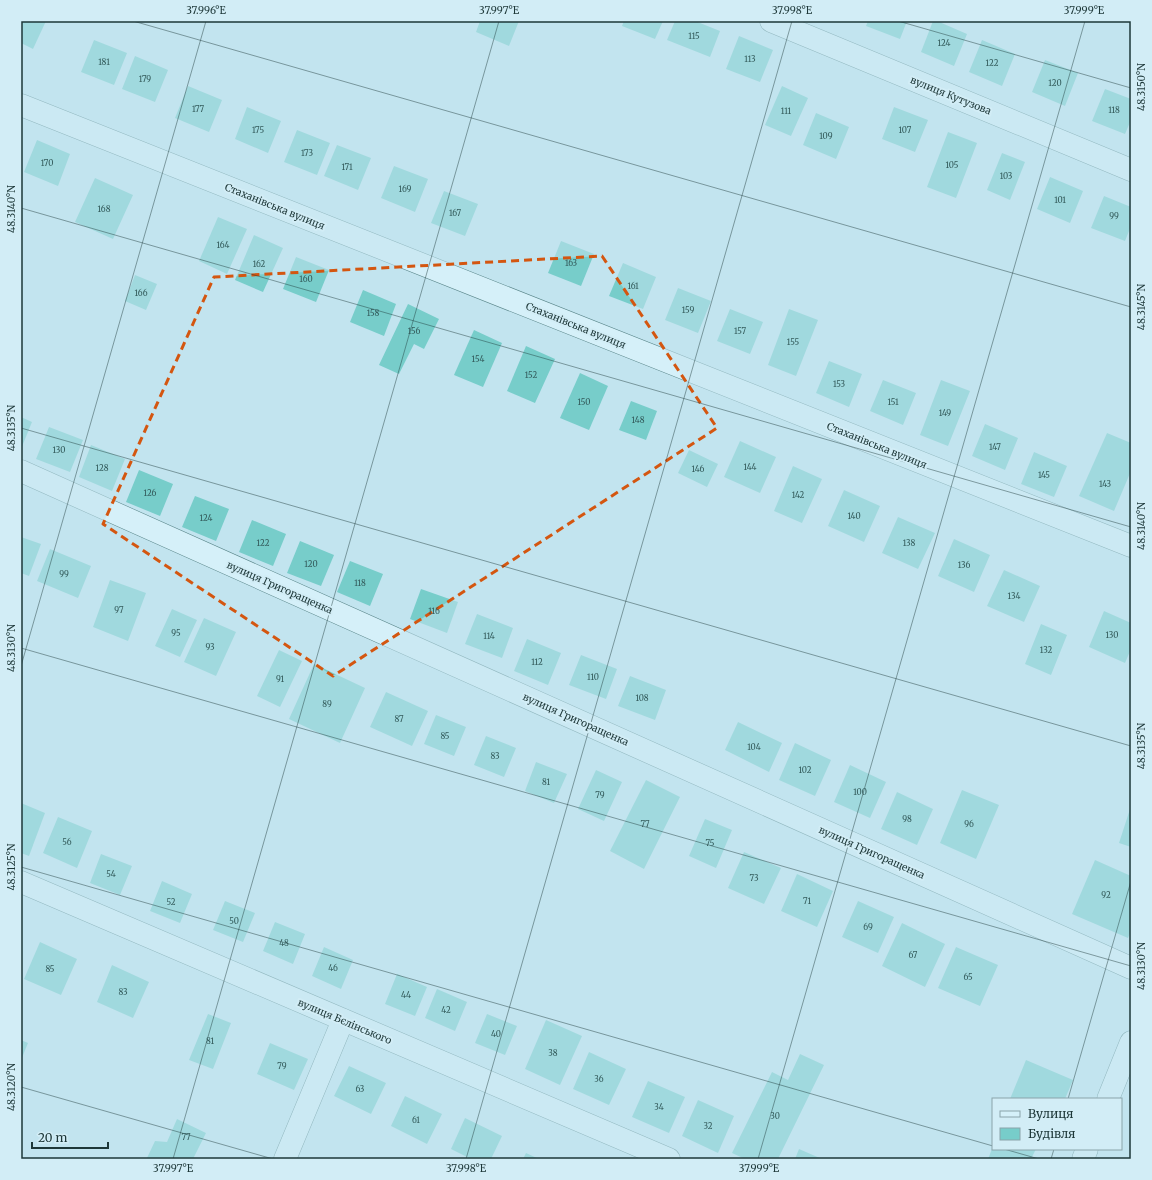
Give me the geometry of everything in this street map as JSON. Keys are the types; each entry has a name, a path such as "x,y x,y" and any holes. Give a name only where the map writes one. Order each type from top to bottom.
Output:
{"street":[{"name":"вулиця Кутузова","path":"771,21 1131,170"},
{"name":"Стаханівська вулиця","path":"21,105 1131,546"},
{"name":"вулиця Григоращенка","path":"21,471 1131,968"},
{"name":"вулиця Бєлінського","path":"21,882 669,1159"},
{"path":"286,1159 343,1020"},
{"path":"1108,1098 1131,1042"}],"highlighted area":[{"path":"602,256 717,428 333,676 103,524 214,277"}],"building":[{"path":"21,21 46,21 33,49 21,43"},
{"path":"480,21 519,21 509,46 476,32"},
{"path":"624,21 663,21 655,39 622,26"},
{"path":"675,21 695,21 720,31 710,57 667,40"},
{"path":"868,21 907,21 900,39 866,26"},
{"path":"933,21 937,21 967,34 954,66 921,52"},
{"path":"739,36 773,50 760,82 726,69"},
{"path":"94,40 127,53 114,85 81,72"},
{"path":"982,40 1015,54 1002,86 969,72"},
{"path":"135,56 168,70 155,102 122,89"},
{"path":"1045,60 1078,73 1065,106 1032,92"},
{"path":"188,86 222,100 209,132 175,118"},
{"path":"782,86 808,98 791,136 765,125"},
{"path":"1105,89 1131,99 1131,120 1125,134 1092,121"},
{"path":"247,107 281,121 268,153 235,139"},
{"path":"894,107 928,120 915,152 882,139"},
{"path":"816,113 849,127 836,159 803,145"},
{"path":"297,130 330,143 317,175 284,162"},
{"path":"948,132 977,143 956,198 927,187"},
{"path":"37,140 70,154 58,186 24,172"},
{"path":"337,145 371,158 358,190 324,176"},
{"path":"1002,153 1025,162 1010,200 987,190"},
{"path":"394,166 428,179 415,212 381,198"},
{"path":"1050,177 1083,191 1070,223 1037,209"},
{"path":"95,178 133,195 113,239 75,222"},
{"path":"444,191 478,204 465,236 431,223"},
{"path":"1104,196 1131,207 1131,226 1125,241 1091,228"},
{"path":"218,217 247,229 227,274 199,261"},
{"path":"254,235 283,248 263,292 235,280"},
{"path":"561,241 594,254 581,286 548,273"},
{"path":"296,257 329,270 316,302 283,289"},
{"path":"623,263 656,277 643,309 609,296"},
{"path":"135,275 157,284 146,310 125,301"},
{"path":"678,288 711,301 698,333 665,320"},
{"path":"363,290 396,304 384,336 350,322"},
{"path":"408,304 439,319 424,349 414,344 399,374 379,365"},
{"path":"730,309 763,322 750,354 717,341"},
{"path":"789,309 818,320 796,376 768,365"},
{"path":"474,330 502,343 483,387 454,375"},
{"path":"526,346 555,359 535,403 507,391"},
{"path":"829,361 862,374 849,407 816,393"},
{"path":"580,373 608,386 589,430 560,418"},
{"path":"883,380 916,393 903,425 870,411"},
{"path":"941,380 970,391 948,446 920,435"},
{"path":"631,401 657,411 646,440 619,430"},
{"path":"21,417 32,422 21,449"},
{"path":"985,424 1018,438 1005,470 972,456"},
{"path":"49,427 83,440 70,472 36,459"},
{"path":"1107,433 1131,443 1131,471 1114,511 1079,496"},
{"path":"740,441 776,457 760,493 724,477"},
{"path":"91,445 125,459 112,491 79,477"},
{"path":"689,450 718,464 707,487 678,473"},
{"path":"1034,452 1067,466 1054,497 1021,484"},
{"path":"793,466 822,479 802,523 774,511"},
{"path":"139,470 173,484 160,516 126,502"},
{"path":"844,490 880,506 864,542 828,526"},
{"path":"195,496 229,509 216,541 182,527"},
{"path":"898,517 935,533 918,569 882,553"},
{"path":"252,520 286,534 273,566 239,552"},
{"path":"21,537 41,544 29,576 21,573"},
{"path":"954,539 990,555 974,592 938,576"},
{"path":"300,541 334,555 321,586 287,573"},
{"path":"50,549 91,566 78,598 37,581"},
{"path":"350,561 383,574 370,606 337,592"},
{"path":"1004,570 1040,586 1024,622 987,606"},
{"path":"110,580 146,593 128,641 93,627"},
{"path":"421,589 458,602 447,633 410,619"},
{"path":"172,609 197,620 180,657 155,646"},
{"path":"1104,611 1131,623 1131,649 1125,663 1089,647"},
{"path":"477,614 513,628 502,658 465,644"},
{"path":"204,618 236,632 216,676 184,662"},
{"path":"1041,624 1067,635 1051,675 1025,664"},
{"path":"527,639 561,653 548,685 514,671"},
{"path":"279,650 302,661 280,707 257,696"},
{"path":"581,655 617,669 606,699 569,685"},
{"path":"314,664 365,688 340,743 289,719"},
{"path":"630,676 666,690 655,720 618,706"},
{"path":"386,692 428,711 412,746 370,727"},
{"path":"436,715 466,727 454,756 424,744"},
{"path":"738,722 782,743 769,772 725,750"},
{"path":"486,736 516,748 504,777 474,765"},
{"path":"795,743 831,760 815,796 779,780"},
{"path":"536,762 567,774 554,803 525,791"},
{"path":"850,765 886,782 870,818 834,802"},
{"path":"596,770 622,782 604,821 578,809"},
{"path":"646,780 680,797 644,869 610,851"},
{"path":"962,790 999,805 976,859 940,843"},
{"path":"897,792 933,809 917,845 881,829"},
{"path":"21,803 45,813 29,856 21,853"},
{"path":"1131,806 1131,847 1119,843"},
{"path":"58,817 92,831 77,868 43,853"},
{"path":"705,819 732,830 716,868 689,856"},
{"path":"744,852 781,868 764,904 728,888"},
{"path":"101,854 132,866 120,895 90,883"},
{"path":"1095,860 1131,876 1131,931 1128,938 1072,914"},
{"path":"797,874 833,891 817,927 781,911"},
{"path":"162,881 192,894 180,923 150,911"},
{"path":"225,901 255,913 243,942 213,930"},
{"path":"858,901 894,917 878,953 842,937"},
{"path":"275,922 305,934 293,964 263,951"},
{"path":"902,923 945,944 925,987 882,966"},
{"path":"40,942 77,959 61,995 24,979"},
{"path":"324,947 353,960 341,989 312,976"},
{"path":"956,947 998,965 980,1006 938,988"},
{"path":"112,965 149,982 133,1018 97,1002"},
{"path":"397,974 427,987 415,1016 385,1004"},
{"path":"437,989 467,1002 455,1031 425,1018"},
{"path":"208,1014 231,1023 213,1069 189,1060"},
{"path":"487,1014 517,1026 505,1055 475,1043"},
{"path":"546,1020 582,1036 560,1085 525,1069"},
{"path":"21,1040 28,1043 21,1060"},
{"path":"270,1043 308,1059 294,1090 257,1074"},
{"path":"589,1052 626,1069 609,1105 573,1089"},
{"path":"800,1054 824,1065 778,1159 745,1159 732,1153 772,1072 788,1080"},
{"path":"1026,1060 1073,1080 1065,1098 1010,1098"},
{"path":"349,1066 386,1083 371,1114 334,1096"},
{"path":"648,1081 685,1097 669,1133 632,1117"},
{"path":"405,1096 442,1114 427,1144 391,1126"},
{"path":"698,1100 734,1116 718,1153 682,1136"},
{"path":"465,1118 502,1136 491,1159 471,1159 451,1149"},
{"path":"177,1119 206,1133 193,1159 147,1158 155,1141 167,1142"},
{"path":"799,1149 822,1159 795,1159"},
{"path":"992,1149 1036,1150 1031,1159 988,1159"},
{"path":"526,1153 539,1159 523,1159"}]}
